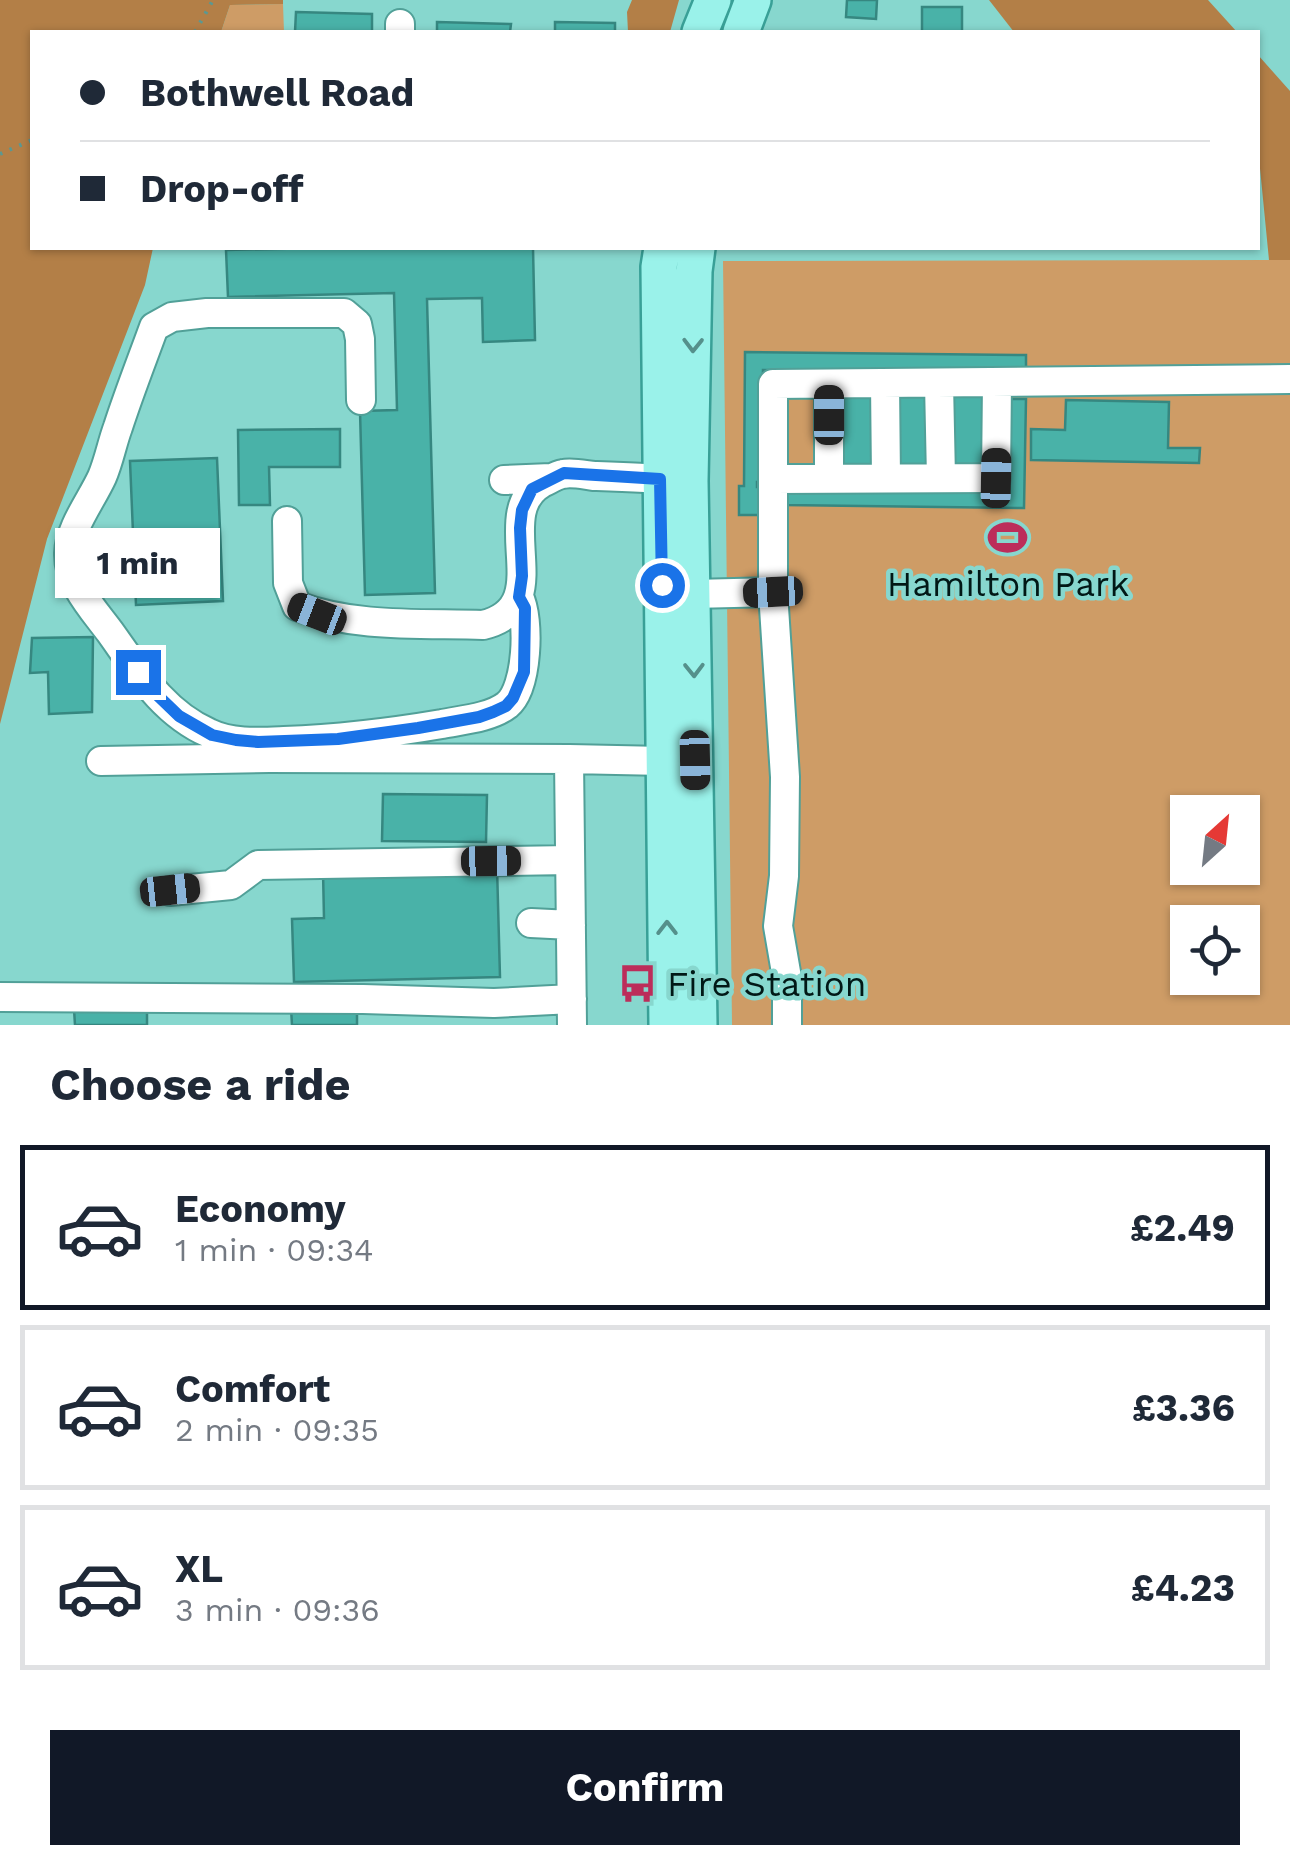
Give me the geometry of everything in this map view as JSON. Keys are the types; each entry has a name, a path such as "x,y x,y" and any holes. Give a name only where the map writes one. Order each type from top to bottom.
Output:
{"main road":[{"path":"701,30 713,0"},
{"path":"742,30 753,0"},
{"path":"662,250 659,267 675,480 693,594 699,1025"},
{"path":"667,1025 664,761 675,480 697,250"}],"street":[{"path":"361,400 360,339 357,324 344,313 207,313 172,317 154,327 103,474 70,544 70,573 151,689 179,716 212,735 258,742 338,739 479,717 506,706 524,672 525,608 519,597"},
{"path":"787,1025 787,978 778,926 784,876 785,777 773,592 772,384 1290,379"},
{"path":"773,478 996,478 997,382"},
{"path":"885,383 886,478"},
{"path":"939,383 941,478"},
{"path":"829,478 830,384"},
{"path":"287,521 288,583 297,606 317,614 362,620 484,625 510,611 519,597 522,510 532,489 564,473 675,480"},
{"path":"504,480 551,478"},
{"path":"693,594 773,592"},
{"path":"491,624 524,672"},
{"path":"0,997 494,1003 572,1012 569,760"},
{"path":"101,761 664,761"},
{"path":"170,890 232,884 258,865 570,860"},
{"path":"531,923 571,925"}],"path":[{"path":"196,30 213,0"},
{"path":"0,154 30,141"}],"shaded area":[{"path":"0,0 283,0 283,4 230,5 222,30 30,30 30,250 153,250 145,285 47,539 0,724"},
{"path":"632,0 679,0 671,30 628,30 627,12"},
{"path":"989,0 1208,0 1235,30 1012,30"},
{"path":"283,4 284,30 222,30 230,5"},
{"path":"1260,57 1290,91 1290,260 1269,260 1260,168"},
{"name":"Hamilton Park","path":"1290,260 1290,1025 732,1025 723,261"}],"building":[{"path":"847,0 877,0 876,19 846,17"},
{"path":"922,7 962,7 962,30 922,30"},
{"path":"296,12 372,14 372,30 295,30"},
{"path":"437,22 511,24 510,30 437,30"},
{"path":"555,22 615,23 615,30 555,30"},
{"path":"226,250 533,250 535,340 483,342 482,298 427,299 435,593 365,595 360,411 397,410 394,293 228,297"},
{"path":"745,352 1026,355 1026,372 763,370 762,482 757,482 757,487 764,487 763,515 739,515 739,486 744,486"},
{"path":"841,394 875,394 875,466 841,465"},
{"path":"896,395 930,395 930,467 896,467"},
{"path":"952,395 987,395 986,467 952,466"},
{"path":"1009,399 1026,399 1024,508 785,505 785,489 1008,492"},
{"path":"1066,400 1169,402 1168,448 1200,448 1199,463 1031,460 1031,429 1065,430"},
{"path":"340,429 340,467 269,467 270,505 239,505 238,430"},
{"path":"217,458 223,601 136,605 130,461"},
{"path":"93,637 92,712 49,714 48,672 30,673 32,638"},
{"path":"383,794 487,795 486,842 382,841"},
{"path":"497,867 500,977 294,982 292,919 324,918 323,871"},
{"path":"147,1007 147,1025 75,1025 74,1009"},
{"path":"357,1007 357,1025 292,1025 291,1008"}],"place":[{"name":"Hamilton Park","path":"1008,537"},
{"name":"Fire Station","path":"637,984"}],"route":[{"path":"138,672 179,716 212,735 236,740 373,735 479,717 506,706 524,672 525,608 519,597 522,510 532,489 564,473 660,479 662,585"}]}
